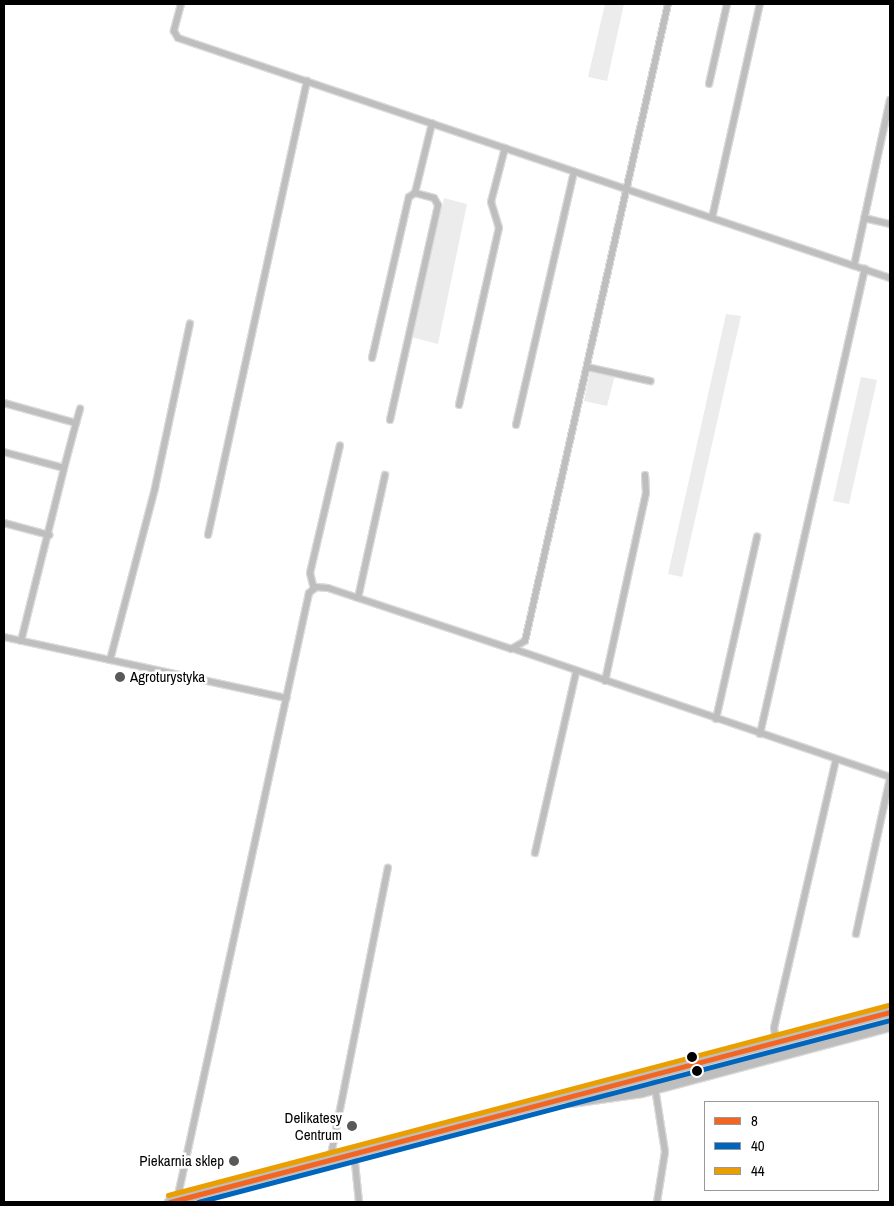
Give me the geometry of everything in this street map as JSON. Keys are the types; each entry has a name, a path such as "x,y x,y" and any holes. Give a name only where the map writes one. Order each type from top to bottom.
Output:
{"main road":[{"path":"174,1201 890,1012"},
{"path":"528,1108 653,1089 890,1026"}],"street":[{"path":"181,4 176,37 890,278"},
{"path":"514,649 526,637 668,4"},
{"path":"709,84 727,4"},
{"path":"712,218 760,4"},
{"path":"208,535 307,81"},
{"path":"854,266 890,100"},
{"path":"372,358 409,197 414,193 432,123"},
{"path":"459,404 499,228 491,202 505,148"},
{"path":"516,425 574,172"},
{"path":"390,420 438,205 434,198 414,193"},
{"path":"864,218 890,224"},
{"path":"760,734 865,270"},
{"path":"110,660 155,488 190,324"},
{"path":"587,367 650,381"},
{"path":"4,403 76,423"},
{"path":"21,641 80,410"},
{"path":"174,1201 286,698 314,589 310,573 340,445"},
{"path":"4,452 64,468"},
{"path":"358,598 385,475"},
{"path":"605,681 646,493 645,475"},
{"path":"4,523 49,535"},
{"path":"716,719 757,537"},
{"path":"314,589 324,587 358,598 890,777 856,934"},
{"path":"4,637 286,698"},
{"path":"535,853 576,672"},
{"path":"776,1042 774,1028 836,760"},
{"path":"330,1160 388,868"},
{"path":"650,1076 665,1152 657,1202"},
{"path":"354,1154 359,1202"}],"shaded area":[{"path":"605,4 624,4 607,81 588,77"},
{"path":"444,198 467,204 438,344 411,337"},
{"path":"726,314 741,316 682,577 668,574"},
{"path":"590,370 615,375 607,406 584,401"},
{"path":"861,377 877,380 849,504 833,501"},
{"path":"890,1014 890,1022 795,1047 796,1042"},
{"path":"784,1044 787,1049 723,1067 721,1059"},
{"path":"718,1060 720,1068 663,1079 664,1075"},
{"path":"642,1081 649,1085 581,1096"}],"transit line":[{"name":"44","path":"168,1195 888,1005"},
{"name":"8","path":"170,1202 890,1012"},
{"name":"40","path":"198,1202 890,1020"}],"place":[{"name":"Agroturystyka","path":"120,677"},
{"name":"Delikatesy Centrum","path":"352,1126"},
{"name":"Piekarnia sklep","path":"234,1161"}]}
